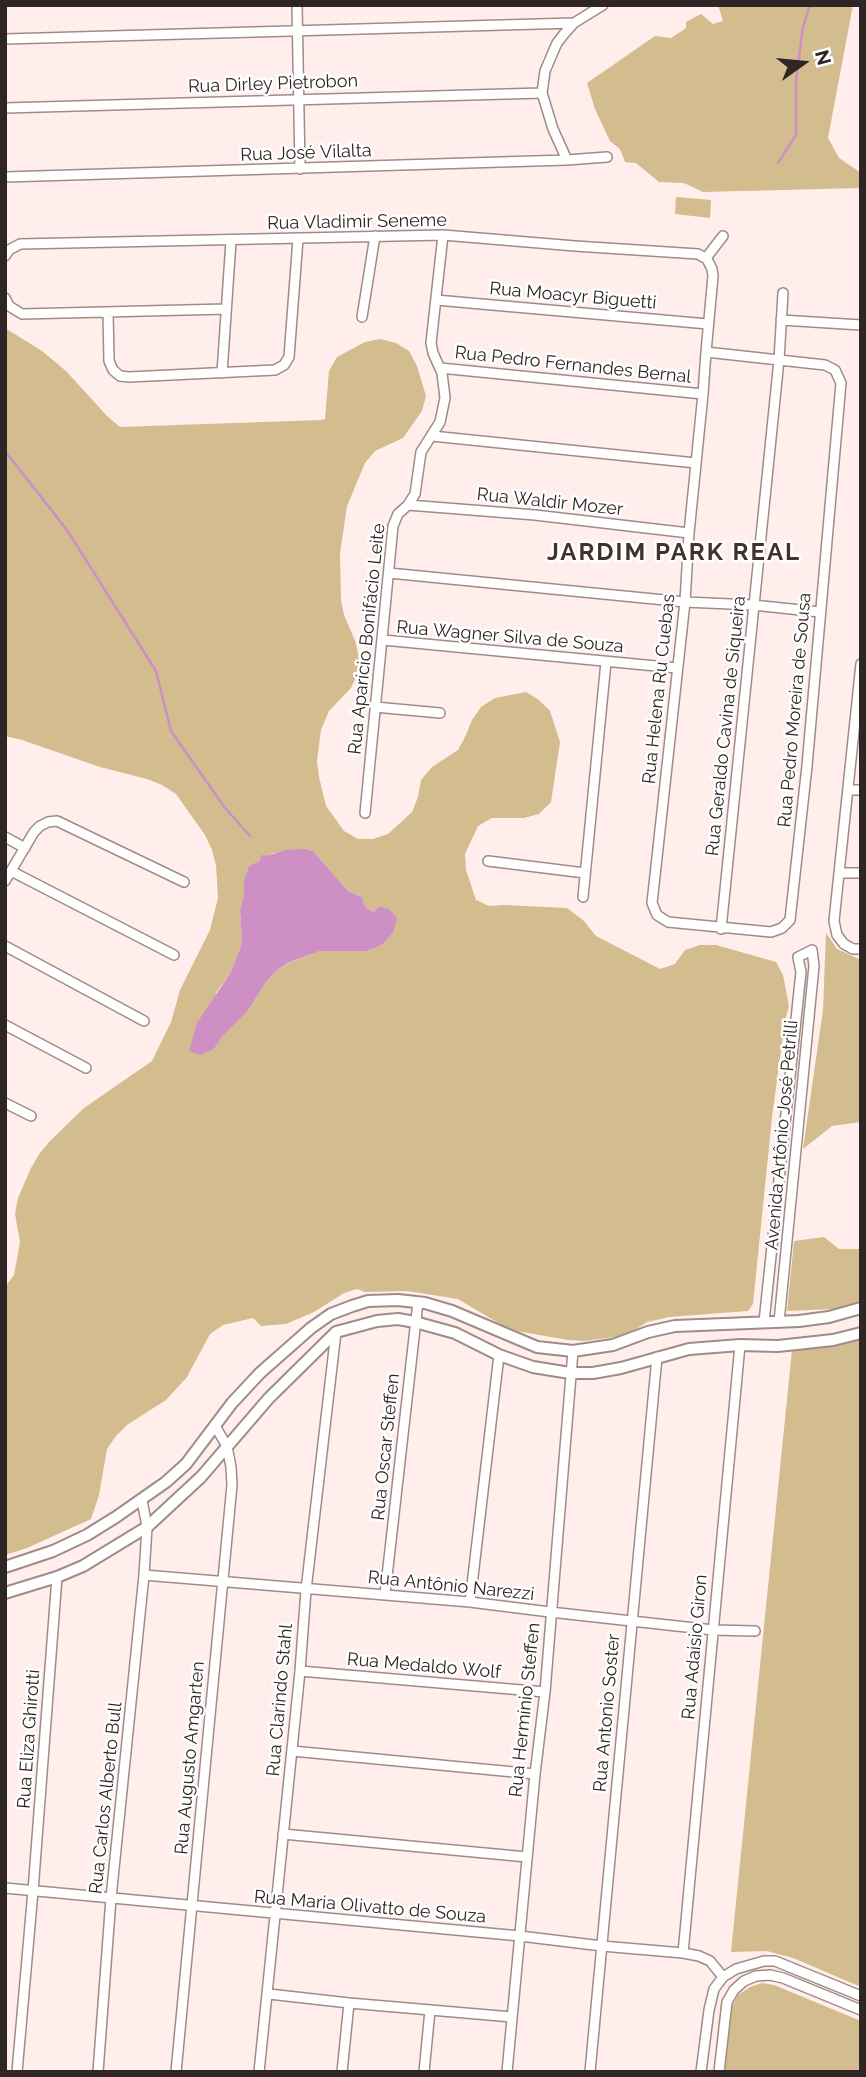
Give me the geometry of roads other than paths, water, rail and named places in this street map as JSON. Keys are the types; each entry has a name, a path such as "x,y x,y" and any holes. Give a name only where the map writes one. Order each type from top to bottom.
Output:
{"main road":[{"path":"5,1567 53,1551 87,1535 142,1500 186,1464 232,1403 289,1346 331,1314 368,1301 418,1302 452,1311 537,1347 573,1351 613,1345 675,1326 779,1322 829,1317 861,1308"},
{"path":"5,1593 83,1566 147,1527 201,1478 269,1398 336,1332 377,1321 415,1322 455,1333 499,1355 533,1367 570,1373 593,1373 621,1368 689,1349 740,1345 778,1346 833,1340 861,1333"},
{"path":"740,1345 761,1322"},
{"path":"778,1346 779,1322"}],"street":[{"path":"297,5 300,169"},
{"path":"567,160 553,129 542,93 545,71 557,43 574,23 603,5"},
{"path":"5,39 574,23"},
{"name":"Rua Dirley Pietrobon","path":"5,108 542,93"},
{"name":"Rua José Vilalta","path":"5,177 567,160 607,156"},
{"name":"Rua Vladimir Seneme","path":"7,253 20,244 443,235 698,254 706,258"},
{"name":"Rua Aparício Bonifácio Leite","path":"365,813 394,522 400,511 408,505 416,489 421,452 440,422 445,398 440,368 431,343 443,235"},
{"path":"362,317 376,236"},
{"path":"706,258 723,236"},
{"path":"108,312 109,361 120,376 272,371 281,368 289,357 298,239"},
{"path":"222,373 231,241"},
{"name":"Rua Helena Ru Cuebas","path":"706,258 713,272 703,394 685,602 652,903 662,920 722,929"},
{"name":"Rua Geraldo Cavina de Siqueira","path":"722,929 779,360 783,293"},
{"name":"Rua Moacyr Biguetti","path":"436,300 708,324"},
{"path":"7,302 22,314 226,309"},
{"path":"781,320 861,326"},
{"name":"Rua Pedro Moreira de Sousa","path":"706,352 829,366 837,373 841,383 807,766 790,920 779,930 771,932 722,929"},
{"name":"Rua Pedro Fernandes Bernal","path":"440,368 703,394"},
{"path":"432,436 696,463"},
{"name":"Rua Waldir Mozer","path":"408,505 535,515 689,533"},
{"path":"389,573 685,602 820,612"},
{"name":"Rua Wagner Silva de Souza","path":"383,640 677,668"},
{"path":"583,897 606,662"},
{"path":"861,664 834,921 838,935 848,947 861,949"},
{"path":"375,708 440,713"},
{"path":"849,790 861,790"},
{"path":"5,881 40,826 57,821 184,883"},
{"path":"5,837 25,848"},
{"path":"488,862 585,873"},
{"path":"12,871 174,955"},
{"path":"839,873 861,873"},
{"path":"5,946 144,1021"},
{"name":"Avenida Artônio José Petrilli","path":"761,1322 801,972 797,957 812,950 814,966 779,1322"},
{"path":"5,1025 86,1068"},
{"path":"5,1103 31,1116"},
{"name":"Rua Oscar Steffen","path":"385,1594 418,1302"},
{"name":"Rua Clarindo Stahl","path":"260,2072 306,1590 336,1332"},
{"name":"Rua Adaisio Giron","path":"683,1952 740,1345"},
{"name":"Rua Hermínio Steffen","path":"507,2072 545,1692 573,1351"},
{"path":"470,1602 499,1355"},
{"name":"Rua Antonio Soster","path":"590,2072 657,1357"},
{"path":"215,1426 227,1446"},
{"name":"Rua Augusto Amgarten","path":"176,2072 232,1485 227,1446"},
{"name":"Rua Carlos Alberto Bull","path":"98,2072 111,1898 144,1575 147,1527 142,1500"},
{"name":"Rua Antônio Narezzi","path":"144,1575 306,1590 385,1594 713,1630 755,1631"},
{"name":"Rua Eliza Ghirotti","path":"17,2072 57,1577"},
{"name":"Rua Medaldo Wolf","path":"300,1671 545,1692"},
{"path":"292,1751 535,1774"},
{"path":"283,1835 527,1857"},
{"name":"Rua Maria Olivatto de Souza","path":"5,1888 683,1952 710,1961 723,1977"},
{"path":"701,2072 713,1989 723,1977 736,1969 753,1963 775,1961 861,1996"},
{"path":"719,2072 727,2002 734,1990 744,1981 756,1976 783,1978 861,2010"},
{"path":"269,1994 512,2018"},
{"path":"342,2072 349,2003"},
{"path":"424,2072 430,2010"},
{"path":"707,2025 714,2031 723,2031"}],"waterway":[{"path":"778,163 796,135 796,80 803,27 810,5"},
{"path":"5,451 67,530 156,671 171,731 225,808 250,836"}],"district":[{"name":"JARDIM PARK REAL","path":"674,553"}]}
